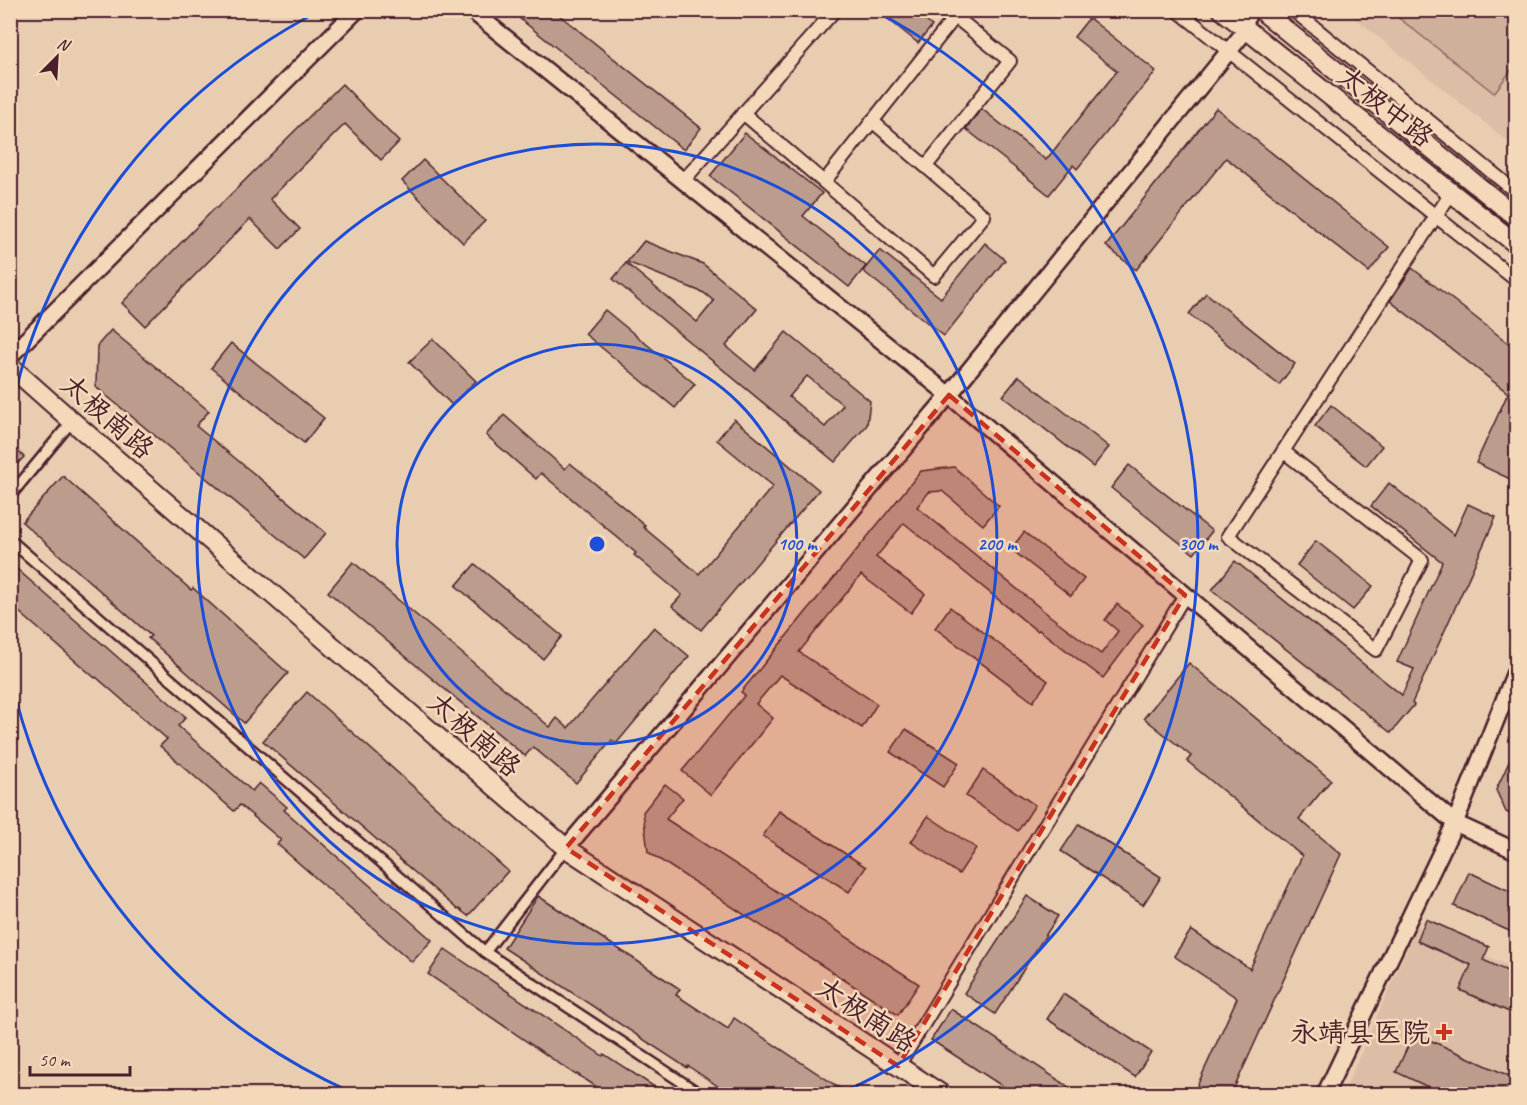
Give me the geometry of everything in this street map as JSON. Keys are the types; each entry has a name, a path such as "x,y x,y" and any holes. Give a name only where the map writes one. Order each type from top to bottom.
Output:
{"main road":[{"name":"太极中路","path":"1222,10 1516,244"},
{"name":"太极中路","path":"1261,10 1516,217"},
{"name":"太极南路","path":"14,375 72,421 566,848 941,1095"}],"street":[{"path":"10,356 357,10"},
{"path":"471,10 949,395 1455,823 1516,851"},
{"path":"683,181 835,10"},
{"path":"1177,10 1516,280"},
{"path":"485,952 566,848 949,395 1246,30 1250,10"},
{"path":"1293,10 1516,192"},
{"path":"824,182 951,14 1010,61 926,166"},
{"path":"743,114 933,276 984,216 872,121"},
{"path":"1283,451 1422,560 1376,650 1228,536 1283,451 1436,216 1452,192"},
{"path":"10,496 72,421"},
{"path":"10,540 485,952 700,1095"},
{"path":"898,1066 1185,595"},
{"path":"1324,1095 1455,823 1516,670"}],"highlighted area":[{"path":"949,395 1185,595 898,1066 566,848"}],"shaded area":[{"path":"1346,11 1516,11 1516,148"},
{"path":"1390,11 1516,11 1516,64 1494,93"},
{"name":"永靖县医院","path":"1417,925 1516,969 1516,1094 1343,1094"}],"building":[{"path":"509,10 553,10 701,128 684,150"},
{"path":"877,10 913,10 932,26 918,43"},
{"path":"1089,18 1156,71 1077,169 1073,165 1049,195 966,129 982,109 1046,160 1117,71 1074,37"},
{"path":"342,84 399,142 381,160 345,124 270,199 300,229 280,249 250,219 145,326 122,303"},
{"path":"1216,108 1389,247 1369,272 1226,158 1136,270 1106,246"},
{"path":"745,133 822,193 803,216 866,266 849,287 710,176"},
{"path":"423,160 485,221 463,243 402,181"},
{"path":"644,241 703,264 757,309 726,346 755,370 786,332 870,401 867,425 835,462 613,279 626,263 697,322 714,301 704,293 627,262","holes":["807,376 843,405 825,427 789,397"]},
{"path":"985,243 1005,260 944,336 863,271 880,250 941,298"},
{"path":"1412,268 1516,349 1516,464 1510,479 1476,463 1508,393 1390,301"},
{"path":"1206,293 1295,364 1279,385 1189,314"},
{"path":"605,310 695,384 675,408 585,334"},
{"path":"111,330 209,411 196,426 326,533 304,559 96,387 97,346"},
{"path":"433,339 476,381 452,405 409,362"},
{"path":"231,343 324,418 304,443 211,368"},
{"path":"1019,376 1109,447 1093,467 1003,396"},
{"path":"1331,405 1382,446 1366,466 1315,426"},
{"path":"504,415 565,469 570,463 645,525 643,527 699,574 773,486 717,440 734,419 819,490 701,630 672,606 682,595 634,555 636,553 541,473 536,479 486,435"},
{"path":"10,444 24,457 10,471"},
{"path":"1129,465 1212,531 1194,554 1111,488"},
{"path":"954,467 999,506 983,525 942,491 929,492 917,507 1050,616 1101,654 1118,631 1105,620 1117,604 1143,625 1103,678 1039,630 1037,631 904,523 876,557 925,594 911,613 861,575 799,652 877,704 862,728 780,675 756,704 773,718 711,795 682,771 745,695 741,692 921,471"},
{"path":"63,476 288,673 244,723 148,638 151,636 22,522"},
{"path":"1389,483 1454,535 1468,504 1496,517 1412,703 1414,705 1391,733 1212,590 1235,561 1402,695 1414,669 1397,662 1442,562 1371,506"},
{"path":"1024,532 1084,579 1071,596 1011,549"},
{"path":"1316,541 1373,586 1353,610 1297,565"},
{"path":"353,562 550,727 557,718 568,728 654,627 689,656 616,744 612,740 576,783 533,747 525,756 328,592"},
{"path":"10,563 186,717 178,726 252,791 259,783 287,807 284,810 432,940 412,962 277,844 281,840 240,805 234,811 160,746 167,739 10,604"},
{"path":"475,564 562,636 543,659 456,586"},
{"path":"950,607 1048,681 1033,702 935,628"},
{"path":"1189,663 1331,780 1299,819 1341,854 1231,1095 1193,1095 1237,998 1174,956 1191,930 1250,969 1302,856 1187,761 1191,756 1144,718"},
{"path":"307,692 508,871 468,916 458,910 263,741"},
{"path":"906,729 959,763 943,787 890,752"},
{"path":"1516,747 1516,817 1506,812 1496,790"},
{"path":"983,770 1035,805 1018,831 966,796"},
{"path":"665,784 683,798 666,819 919,984 898,1015 648,852 643,812"},
{"path":"779,811 866,867 849,892 763,836"},
{"path":"928,816 976,848 959,874 911,842"},
{"path":"1079,824 1161,877 1143,905 1061,851"},
{"path":"1469,872 1516,894 1516,934 1454,906"},
{"path":"538,896 680,989 676,995 728,1029 734,1018 850,1095 731,1095 688,1066 687,1068 504,948"},
{"path":"1027,896 1058,916 995,1014 964,993"},
{"path":"1426,919 1489,947 1483,960 1516,975 1516,1015 1460,990 1471,965 1417,941"},
{"path":"445,949 603,1056 604,1054 667,1095 609,1095 576,1075 428,974"},
{"path":"1063,994 1151,1052 1135,1077 1047,1019"},
{"path":"951,1009 1081,1095 1016,1095 931,1040"},
{"path":"1414,1033 1516,1079 1516,1095 1445,1095 1396,1072"}],"place":[{"name":"永靖县医院","path":"1444,1032"}]}
